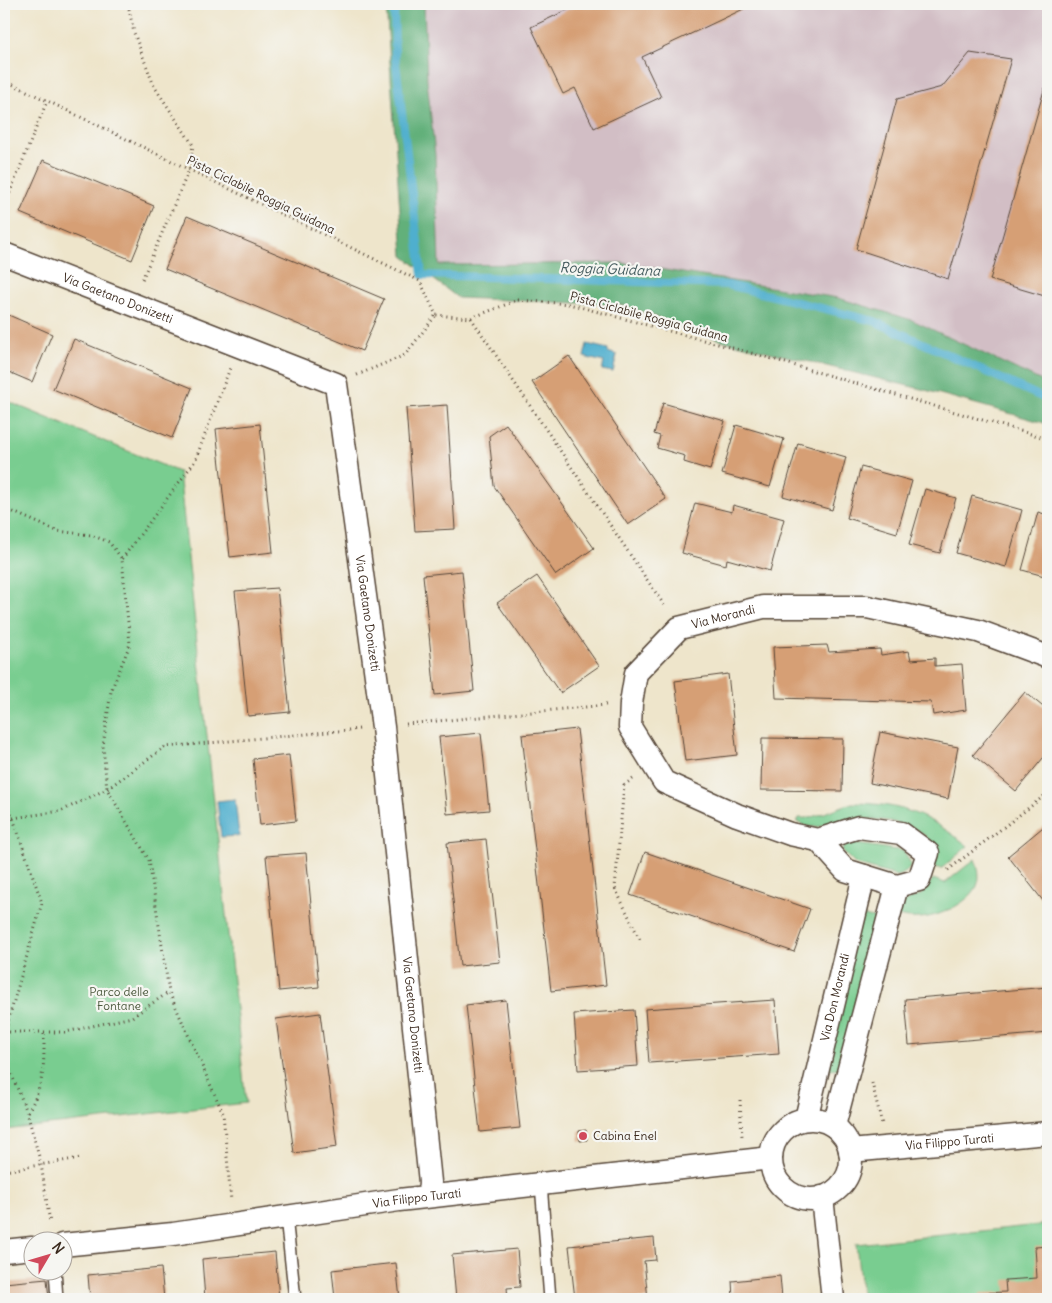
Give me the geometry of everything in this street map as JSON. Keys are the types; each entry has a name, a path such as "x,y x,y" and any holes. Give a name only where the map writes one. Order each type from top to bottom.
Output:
{"street":[{"name":"Via Gaetano Donizetti","path":"4,254 336,384 383,727 430,1182 429,1196"},
{"name":"Via Morandi","path":"818,840 790,834 737,815 664,782 630,727 631,703 636,673 679,628 763,607 867,607 978,631 1048,657"},
{"path":"859,827 902,833 928,853 923,867 919,880 897,886 845,870 818,840 859,827"},
{"name":"Via Don Morandi","path":"806,1119 864,876"},
{"path":"834,1126 897,886"},
{"path":"806,1119 826,1121 834,1126 847,1142 850,1151 848,1175 837,1189 822,1197 809,1199 797,1196 786,1190 778,1182 772,1170 771,1158 777,1136 795,1122 806,1119"},
{"name":"Via Filippo Turati","path":"850,1151 1048,1134"},
{"name":"Via Filippo Turati","path":"72,1237 173,1234 429,1196 771,1158"},
{"path":"822,1197 833,1299"},
{"path":"4,1251 22,1249"}],"lane":[{"path":"541,1184 550,1299"},
{"path":"286,1217 295,1299"},
{"path":"56,1280 57,1299"}],"path":[{"path":"128,4 134,33 154,86 193,145 189,170 131,304"},
{"name":"Pista Ciclabile Roggia Guidana","path":"4,80 420,281 436,315 471,318 518,300 569,304 755,354 1048,439"},
{"path":"4,207 47,101"},
{"path":"336,384 405,355 436,315"},
{"path":"471,318 679,628"},
{"path":"122,560 195,461 239,345"},
{"path":"4,508 57,531 91,536 109,542 122,560 130,644 111,691 103,746 106,789 149,860 169,992 223,1113 232,1225"},
{"path":"13,818 61,811 106,789 165,747 631,703"},
{"path":"641,942 615,888 624,785 654,765"},
{"path":"923,867 941,875 1048,793"},
{"path":"4,801 13,818 42,903 4,1032 4,1048"},
{"path":"4,1032 66,1032 132,1017 169,992"},
{"path":"27,1112 39,1093 44,1062 44,1032"},
{"path":"4,1056 27,1112 42,1164 55,1230"},
{"path":"4,1172 80,1158"}],"shaded area":[{"path":"424,4 1048,4 1048,384 912,320 838,298 621,263 439,265 435,155 427,80"}],"green space":[{"path":"386,4 424,4 427,80 435,155 439,265 621,263 838,298 912,320 1048,384 1048,424 929,391 720,340 624,305 458,298 403,256"},
{"name":"Parco delle Fontane","path":"4,400 179,472 246,1103 4,1130"},
{"path":"852,803 886,806 914,813 928,819 968,846 942,868 938,868 934,866 928,840 911,827 876,819 845,820 815,827 809,827 797,822 799,818 818,815"},
{"path":"850,843 904,851 911,865 906,872 897,876 855,864 842,851 844,846"},
{"path":"975,859 979,875 977,886 967,898 953,908 928,917 913,918 893,915 897,905 922,894 933,879 945,883"},
{"path":"859,915 878,919 841,1068 822,1070"},
{"path":"1048,1224 1048,1299 862,1299 856,1244"}],"water":[{"path":"587,344 608,349 608,352 617,355 613,372 602,370 604,362 584,357"},
{"path":"235,799 239,836 221,837 217,801"}],"building":[{"path":"580,4 754,4 642,57 661,97 594,128 575,88 563,94 531,27"},
{"path":"970,53 1011,59 948,279 856,249 897,99 942,87"},
{"path":"1046,83 1048,84 1048,297 990,280"},
{"path":"43,160 154,206 132,260 20,213"},
{"path":"187,216 384,299 362,351 165,269"},
{"path":"4,313 52,334 32,382 4,370"},
{"path":"74,339 192,388 172,438 53,389"},
{"path":"569,356 666,499 628,525 532,382"},
{"path":"663,403 725,421 710,470 684,462 685,456 657,448 660,436 654,434"},
{"path":"447,405 455,529 415,531 406,408"},
{"path":"260,424 273,552 230,557 216,429"},
{"path":"506,424 594,548 556,575 494,486 489,436"},
{"path":"736,425 784,439 770,487 722,474"},
{"path":"798,443 846,457 832,510 783,496"},
{"path":"861,467 912,481 897,533 847,518"},
{"path":"925,489 956,498 940,553 909,545"},
{"path":"972,496 1022,510 1006,567 956,553"},
{"path":"695,503 732,512 733,505 784,519 770,571 727,559 726,565 682,553"},
{"path":"1038,512 1048,515 1048,577 1022,570"},
{"path":"462,571 474,691 435,695 423,575"},
{"path":"537,576 599,666 560,693 497,603"},
{"path":"277,588 290,712 248,716 235,591"},
{"path":"827,645 829,652 880,649 881,655 909,651 911,660 935,658 935,666 962,664 966,710 933,715 931,702 776,698 773,647"},
{"path":"728,674 737,755 685,761 675,681"},
{"path":"1025,692 1048,711 1048,752 1016,791 973,755"},
{"path":"577,729 606,985 551,991 522,735"},
{"path":"880,732 958,747 948,799 870,783"},
{"path":"481,733 489,810 447,814 439,737"},
{"path":"762,738 843,739 842,791 761,790"},
{"path":"289,755 296,821 260,825 253,759"},
{"path":"1048,823 1048,899 1044,902 1008,856"},
{"path":"486,839 500,962 460,966 447,843"},
{"path":"645,852 810,909 794,952 630,895"},
{"path":"306,853 319,987 279,991 266,856"},
{"path":"1048,987 1048,1033 909,1045 905,999"},
{"path":"506,1000 520,1128 480,1132 466,1005"},
{"path":"775,1000 779,1054 649,1063 645,1009"},
{"path":"634,1010 638,1066 578,1070 574,1014"},
{"path":"320,1013 337,1147 294,1153 276,1019"},
{"name":"Cabina Enel","path":"586,1130 587,1140 580,1141 579,1131"},
{"path":"654,1238 656,1260 644,1261 648,1299 575,1299 569,1246"},
{"path":"1048,1246 1048,1299 981,1299 980,1293 1006,1292 1005,1280 1037,1278 1035,1247"},
{"path":"517,1249 520,1287 507,1288 508,1299 456,1299 452,1255"},
{"path":"275,1252 279,1299 205,1299 202,1259"},
{"path":"396,1263 400,1299 335,1299 332,1270"},
{"path":"161,1268 164,1299 90,1299 88,1275"},
{"path":"780,1276 782,1299 733,1299 732,1281"},
{"path":"47,1280 49,1299 4,1299 4,1283"},
{"path":"962,1295 962,1299 930,1299 930,1298"}],"waterway":[{"name":"Roggia Guidana","path":"394,4 395,55 422,275 728,285 874,321 1048,400"}],"place":[{"name":"Cabina Enel","path":"583,1136"}]}
